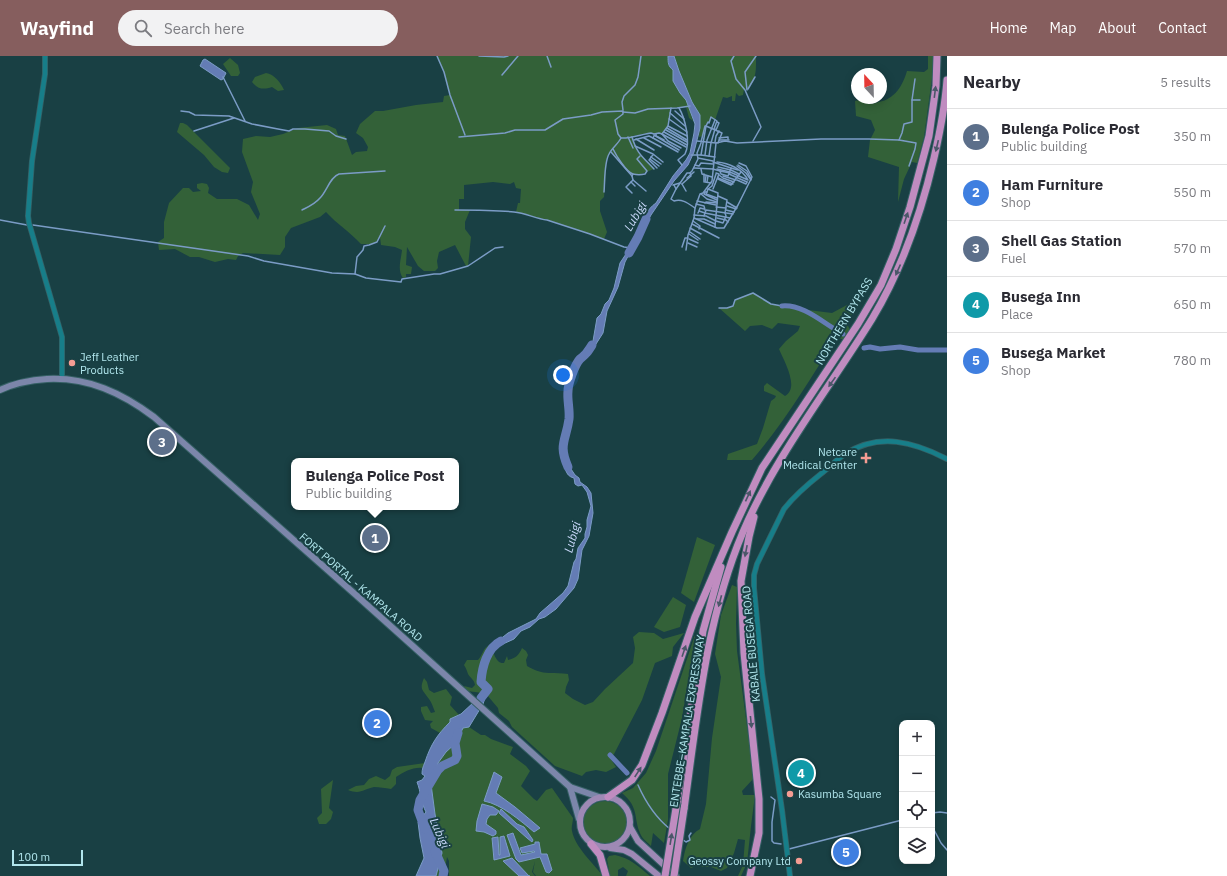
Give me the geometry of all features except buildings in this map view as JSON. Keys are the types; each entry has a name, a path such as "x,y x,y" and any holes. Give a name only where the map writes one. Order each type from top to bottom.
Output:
{"highway":[{"name":"NORTHERN BYPASS","path":"732,532 762,468 858,324 881,285 896,249 910,207 929,136 936,86 937,56"},
{"name":"NORTHERN BYPASS","path":"778,462 841,368 885,296 899,267 912,236 926,192 940,132 947,80"},
{"path":"750,876 759,833 759,799 744,653 741,581 754,516 778,462"},
{"name":"ENTEBBE–KAMPALA EXPRESSWAY","path":"675,876 698,706 711,635 727,575 744,531 778,462"},
{"path":"608,797 632,780 642,765 662,714 695,617 732,532"},
{"name":"ENTEBBE–KAMPALA EXPRESSWAY","path":"665,876 703,631 732,532"},
{"path":"608,848 622,841 627,835 630,827 629,814 626,807 615,799 599,797 592,800 581,811 579,826 581,833 586,840 600,848 624,850 632,854 659,876"},
{"path":"630,827 638,841 675,876"},
{"path":"592,844 600,855 606,876"}],"main road":[{"name":"FORT PORTAL - KAMPALA ROAD","path":"0,390 23,382 62,379 89,383 117,393 136,404 154,417 570,787"},
{"path":"570,787 599,797"},
{"path":"570,787 579,819"}],"street":[{"path":"45,56 46,74 32,161 28,216 62,337 62,379"},
{"name":"KABALE BUSEGA ROAD","path":"790,876 759,644 754,588 754,575 757,564 789,503 804,487 846,453 871,443 897,441 920,446 947,459"}],"green space":[{"path":"437,56 668,56 670,67 673,70 675,84 687,101 693,121 689,118 686,107 671,108 668,126 662,134 651,133 632,136 638,151 654,169 638,175 633,174 632,176 611,152 607,159 604,197 600,201 600,211 607,232 604,239 548,220 516,212 518,203 520,203 521,189 516,188 514,182 510,184 493,182 464,185 464,199 459,199 459,210 470,210 465,222 465,229 471,237 468,266 466,266 455,245 439,252 437,261 438,268 435,271 424,271 418,266 407,247 406,265 412,267 411,274 406,274 406,277 403,278 400,272 402,250 395,247 381,245 380,237 377,242 372,244 361,244 326,212 320,217 291,228 285,237 285,247 280,255 243,253 238,256 236,260 228,259 215,262 199,257 190,257 175,249 159,250 158,242 164,238 164,222 169,203 183,188 189,188 193,192 201,191 197,188 197,184 207,184 209,188 208,193 217,199 237,199 249,205 258,220 260,214 251,192 253,182 242,152 243,139 256,136 270,137 298,128 327,125 336,129 338,135 345,136 352,155 356,152 367,151 368,147 363,138 356,133 360,124 375,111 443,102 444,96 450,95 444,73"},
{"path":"674,56 756,56 753,82 747,90 744,89 743,95 739,96 736,93 735,101 732,101 732,96 727,98 723,97 715,120 711,118 709,123 708,122 705,126 703,136 699,137 700,128 696,108 692,102"},
{"path":"928,56 935,56 924,137 917,163 912,162 904,179 898,202 899,167 868,157 870,140 875,130 871,120 856,116 855,104 887,104 887,99 898,91 907,71 924,72 928,69"},
{"path":"230,58 238,65 240,73 238,76 231,76 223,64"},
{"path":"266,73 277,79 284,90 278,91 272,87 261,88 252,82 255,77"},
{"path":"180,123 187,125 230,168 228,173 222,172 214,167 204,155 177,132"},
{"path":"753,293 771,304 782,306 790,305 808,310 832,313 860,298 847,324 851,332 848,342 837,337 797,400 764,446 752,460 727,460 728,454 757,444 771,401 776,396 764,391 764,386 767,383 785,396 791,387 790,374 779,349 798,331 800,326 778,323 772,329 762,325 750,326 745,331 719,308 733,306 735,300"},
{"path":"697,537 715,545 694,602 681,593"},
{"path":"732,585 737,587 737,651 754,779 742,791 743,795 755,795 747,863 741,876 738,876 743,865 745,840 738,839 734,853 727,868 721,871 711,867 702,867 700,864 691,868 683,861 690,838 700,829 706,804 712,738 721,677 715,654 721,615"},
{"path":"673,597 686,605 680,627 664,632 654,627"},
{"path":"639,632 654,633 663,639 684,633 673,647 672,656 655,663 642,700 614,754 610,758 616,767 606,772 596,770 586,772 582,776 555,766 512,727 509,721 499,713 498,708 487,695 487,690 483,693 467,691 464,686 472,688 475,685 464,665 467,660 478,660 484,649 488,646 490,645 495,657 501,663 504,663 507,656 508,660 515,657 522,648 528,655 526,660 527,666 543,672 568,674 569,680 565,693 585,705 593,702 633,663 635,648 633,637"},
{"path":"696,632 682,718 668,774 668,820 664,843 653,833 651,846 642,837 637,825 632,804 622,793 633,788 646,773 656,751"},
{"path":"424,678 427,682 429,690 434,693 446,689 452,697 450,705 459,715 450,719 450,722 440,733 431,728 430,724 433,721 425,720 421,711 421,707 427,706 431,713 435,712 431,702 422,690"},
{"path":"469,727 481,735 485,735 491,739 513,747 510,754 526,766 530,771 521,786 534,799 537,801 546,790 552,788 573,818 572,829 577,843 603,876 536,876 533,872 535,861 532,872 535,876 449,876 449,861 447,857 444,876 436,876 442,853 431,784 438,763 446,752 456,743 463,728"},
{"path":"425,763 422,768 412,769 396,777 396,784 391,789 374,787 359,792 348,790 356,786 364,785 369,779 376,776 385,780 390,776 392,770 397,767"},
{"path":"333,780 329,808 333,812 331,819 326,824 319,824 317,818 322,813 321,789"},
{"path":"601,801 609,801 614,802 621,807 626,814 626,832 621,839 614,844 601,845 593,842 586,835 583,827 583,819 586,811 593,804"},
{"path":"615,855 630,861 650,876 626,876 628,871 623,867 618,870 618,876 610,876 607,859 609,856"}],"water":[{"path":"668,56 674,56 692,102 700,115 700,128 694,152 688,165 674,181 641,231 642,223 648,212 656,203 690,153 694,133 695,124 686,100 673,81 673,70 670,67"},
{"path":"205,59 226,73 223,79 221,80 200,66"},
{"path":"634,242 635,243 625,262 618,287 607,311 603,333 589,355 585,356 593,341 597,318 609,300 614,288 620,263"},
{"path":"563,457 575,475 579,478 580,482 587,487 591,493 593,513 589,536 582,550 578,579 574,588 556,609 545,617 539,619 530,627 521,631 514,639 492,649 490,645 508,633 536,619 540,613 563,593 568,586 578,548 585,538 587,520 591,506 587,492 582,485 578,486 575,484 574,478 568,475"},
{"path":"488,689 483,704 469,727 463,728 456,743 446,752 438,763 431,784 442,853 436,876 416,876 424,858 418,822 426,812 417,782 422,780 425,776 422,774 422,769 432,745 441,731 450,722 450,719 461,714"},
{"path":"494,772 502,777 496,793 540,828 534,832 504,809 484,801"},
{"path":"482,804 493,807 499,811 496,815 490,815 487,819 486,824 496,831 496,834 493,836 484,832 476,831"},
{"path":"501,809 517,824 524,827 533,840 532,842 499,813"},
{"path":"513,833 521,855 535,852 522,853 520,848 535,844 535,842 539,842 541,854 547,854 552,870 549,873 546,872 540,857 519,862 516,859 507,835"},
{"path":"504,836 510,856 494,860 492,838 498,837 500,855 500,837"},
{"path":"512,858 529,876 519,876 503,861"}],"waterway":[{"path":"437,56 444,72 450,95 465,135"},
{"path":"479,56 508,56"},
{"path":"502,75 518,56"},
{"path":"547,56 551,67"},
{"path":"623,110 622,102 624,96 635,85 638,77 641,56"},
{"path":"734,56 731,61 736,79 745,90 761,127 753,141"},
{"path":"747,90 745,72 756,56"},
{"path":"223,77 245,121"},
{"path":"748,89 755,77"},
{"path":"912,100 915,79"},
{"path":"899,140 904,124 912,122 912,100 920,100"},
{"path":"623,112 635,113 648,109 690,106"},
{"path":"621,138 651,133 662,134 668,126 671,108"},
{"path":"679,108 685,124 687,137 687,149 685,154 678,160 682,165"},
{"path":"181,111 189,112 195,115 229,116 252,124 289,131 293,129 329,131 336,136 346,139"},
{"path":"459,137 505,133 515,130 545,130 563,119 602,112 623,111 623,114 615,120 618,134 621,138 607,158 605,167 604,192"},
{"path":"675,111 684,119"},
{"path":"670,113 685,126"},
{"path":"701,142 705,126 708,122 709,123 711,117 717,121 714,129"},
{"path":"194,131 234,118"},
{"path":"669,119 687,132"},
{"path":"705,155 707,140 715,120"},
{"path":"716,130 719,123 717,122"},
{"path":"668,126 687,136"},
{"path":"701,155 706,126 722,133 718,143"},
{"path":"667,128 687,140"},
{"path":"709,156 715,129"},
{"path":"666,130 687,142"},
{"path":"715,142 719,131"},
{"path":"664,132 687,145"},
{"path":"656,134 656,136 664,140"},
{"path":"662,134 686,147"},
{"path":"662,134 668,141 681,148"},
{"path":"654,135 679,150"},
{"path":"634,140 649,136 653,138"},
{"path":"654,136 653,138 678,152"},
{"path":"628,137 633,148"},
{"path":"632,137 638,151 654,169"},
{"path":"719,138 728,137 728,139"},
{"path":"644,138 661,147"},
{"path":"636,139 654,150"},
{"path":"697,141 716,143 725,141 737,143 821,139 899,140 916,143 909,166"},
{"path":"719,140 729,140"},
{"path":"676,189 687,173 692,171 698,159 697,153 701,143"},
{"path":"674,185 676,189 671,199 674,201 683,201 695,208 700,194 703,193 712,181 716,143"},
{"path":"635,146 653,154 663,162"},
{"path":"613,149 624,167 633,174 645,174 647,171 637,159 640,156"},
{"path":"611,152 632,176"},
{"path":"653,155 651,157 661,164"},
{"path":"691,155 715,157"},
{"path":"651,157 650,159 659,166"},
{"path":"698,158 713,161"},
{"path":"650,159 649,160 657,168"},
{"path":"713,162 731,168"},
{"path":"717,162 735,167 748,180 730,172 717,169"},
{"path":"695,165 699,166 701,163 713,164"},
{"path":"695,208 694,218 717,228 724,228 738,205 752,177 746,166 739,163"},
{"path":"738,165 747,171 751,179"},
{"path":"737,166 746,173 751,180"},
{"path":"718,167 731,170 739,174"},
{"path":"694,168 713,169"},
{"path":"713,169 728,176 731,168 738,170"},
{"path":"701,169 702,174 712,177"},
{"path":"302,210 318,200 333,178 339,174 385,171"},
{"path":"720,171 730,173"},
{"path":"687,178 694,172"},
{"path":"718,177 718,179 731,185 741,172"},
{"path":"682,184 691,176 690,173"},
{"path":"713,189 719,174 716,173"},
{"path":"633,174 633,180 646,191"},
{"path":"704,174 704,182"},
{"path":"705,192 707,192 712,186 716,174"},
{"path":"729,174 747,182"},
{"path":"719,175 734,182"},
{"path":"706,176 705,182 711,183"},
{"path":"707,182 708,176"},
{"path":"723,176 736,180"},
{"path":"718,178 733,184"},
{"path":"632,193 626,187 633,180"},
{"path":"737,180 746,184 747,182"},
{"path":"631,182 635,186"},
{"path":"673,185 680,183"},
{"path":"682,184 686,191"},
{"path":"708,189 718,193 715,227"},
{"path":"705,192 704,194 717,200"},
{"path":"707,192 706,194 717,198"},
{"path":"701,194 707,199 717,202"},
{"path":"694,215 706,216 723,223 726,216 727,200 718,196"},
{"path":"697,201 716,205"},
{"path":"727,202 737,208"},
{"path":"705,203 717,203"},
{"path":"696,204 704,206 705,210"},
{"path":"727,206 736,209"},
{"path":"716,207 726,208"},
{"path":"699,211 700,208 704,209"},
{"path":"455,210 492,210 518,213 547,220 624,247 631,248"},
{"path":"698,213 699,211 705,213 706,210 733,214"},
{"path":"726,210 734,212"},
{"path":"704,216 705,213 730,218"},
{"path":"686,250 688,235 694,218"},
{"path":"717,218 728,222"},
{"name":"Lubigi","path":"629,253 646,219"},
{"path":"697,219 704,219 715,224"},
{"path":"0,220 27,225"},
{"path":"693,221 700,226 699,229"},
{"path":"692,224 719,238"},
{"path":"33,225 248,256 264,261 332,273 355,274 366,278 401,282 402,279 440,274 468,266 495,248 503,247"},
{"path":"355,274 357,257 363,250 364,246 377,242 385,226"},
{"path":"690,228 701,234"},
{"path":"690,232 700,239"},
{"path":"689,234 698,240"},
{"path":"682,247 685,238 688,238"},
{"path":"689,239 698,243"},
{"path":"688,243 697,247"},
{"path":"719,308 733,306 735,300 753,293 771,304 782,306"},
{"path":"782,306 790,306 806,311 843,334"},
{"name":"Lubigi","path":"568,467 563,448 569,419 568,388 576,365 592,345"},
{"path":"864,348 870,347 880,349 900,347 918,350 947,350"},
{"name":"Lubigi","path":"481,698 488,689 481,682 486,658 492,648 501,641"},
{"name":"Lubigi","path":"425,829 418,810 420,800 438,770 442,766 455,760 457,756 455,743 458,733"},
{"path":"610,755 627,773"},
{"path":"638,785 651,809 670,829"},
{"path":"771,797 775,800 772,822 772,841 774,843 781,844"},
{"path":"935,813 947,813"},
{"path":"789,849 899,821"},
{"path":"933,828 941,843 947,850"},
{"path":"682,839 686,842 690,840 689,836 691,833"},
{"name":"Lubigi","path":"435,851 444,871 443,876"}],"place":[{"name":"Jeff Leather Products","path":"72,363"},
{"name":"Shell Gas Station","path":"162,442"},
{"name":"Netcare Medical Center","path":"866,458"},
{"name":"Bulenga Police Post","path":"375,538"},
{"name":"Ham Furniture","path":"377,723"},
{"name":"Busega Inn","path":"801,773"},
{"name":"Kasumba Square","path":"790,794"},
{"name":"Busega Market","path":"846,852"},
{"name":"Geossy Company Ltd","path":"799,861"}]}
